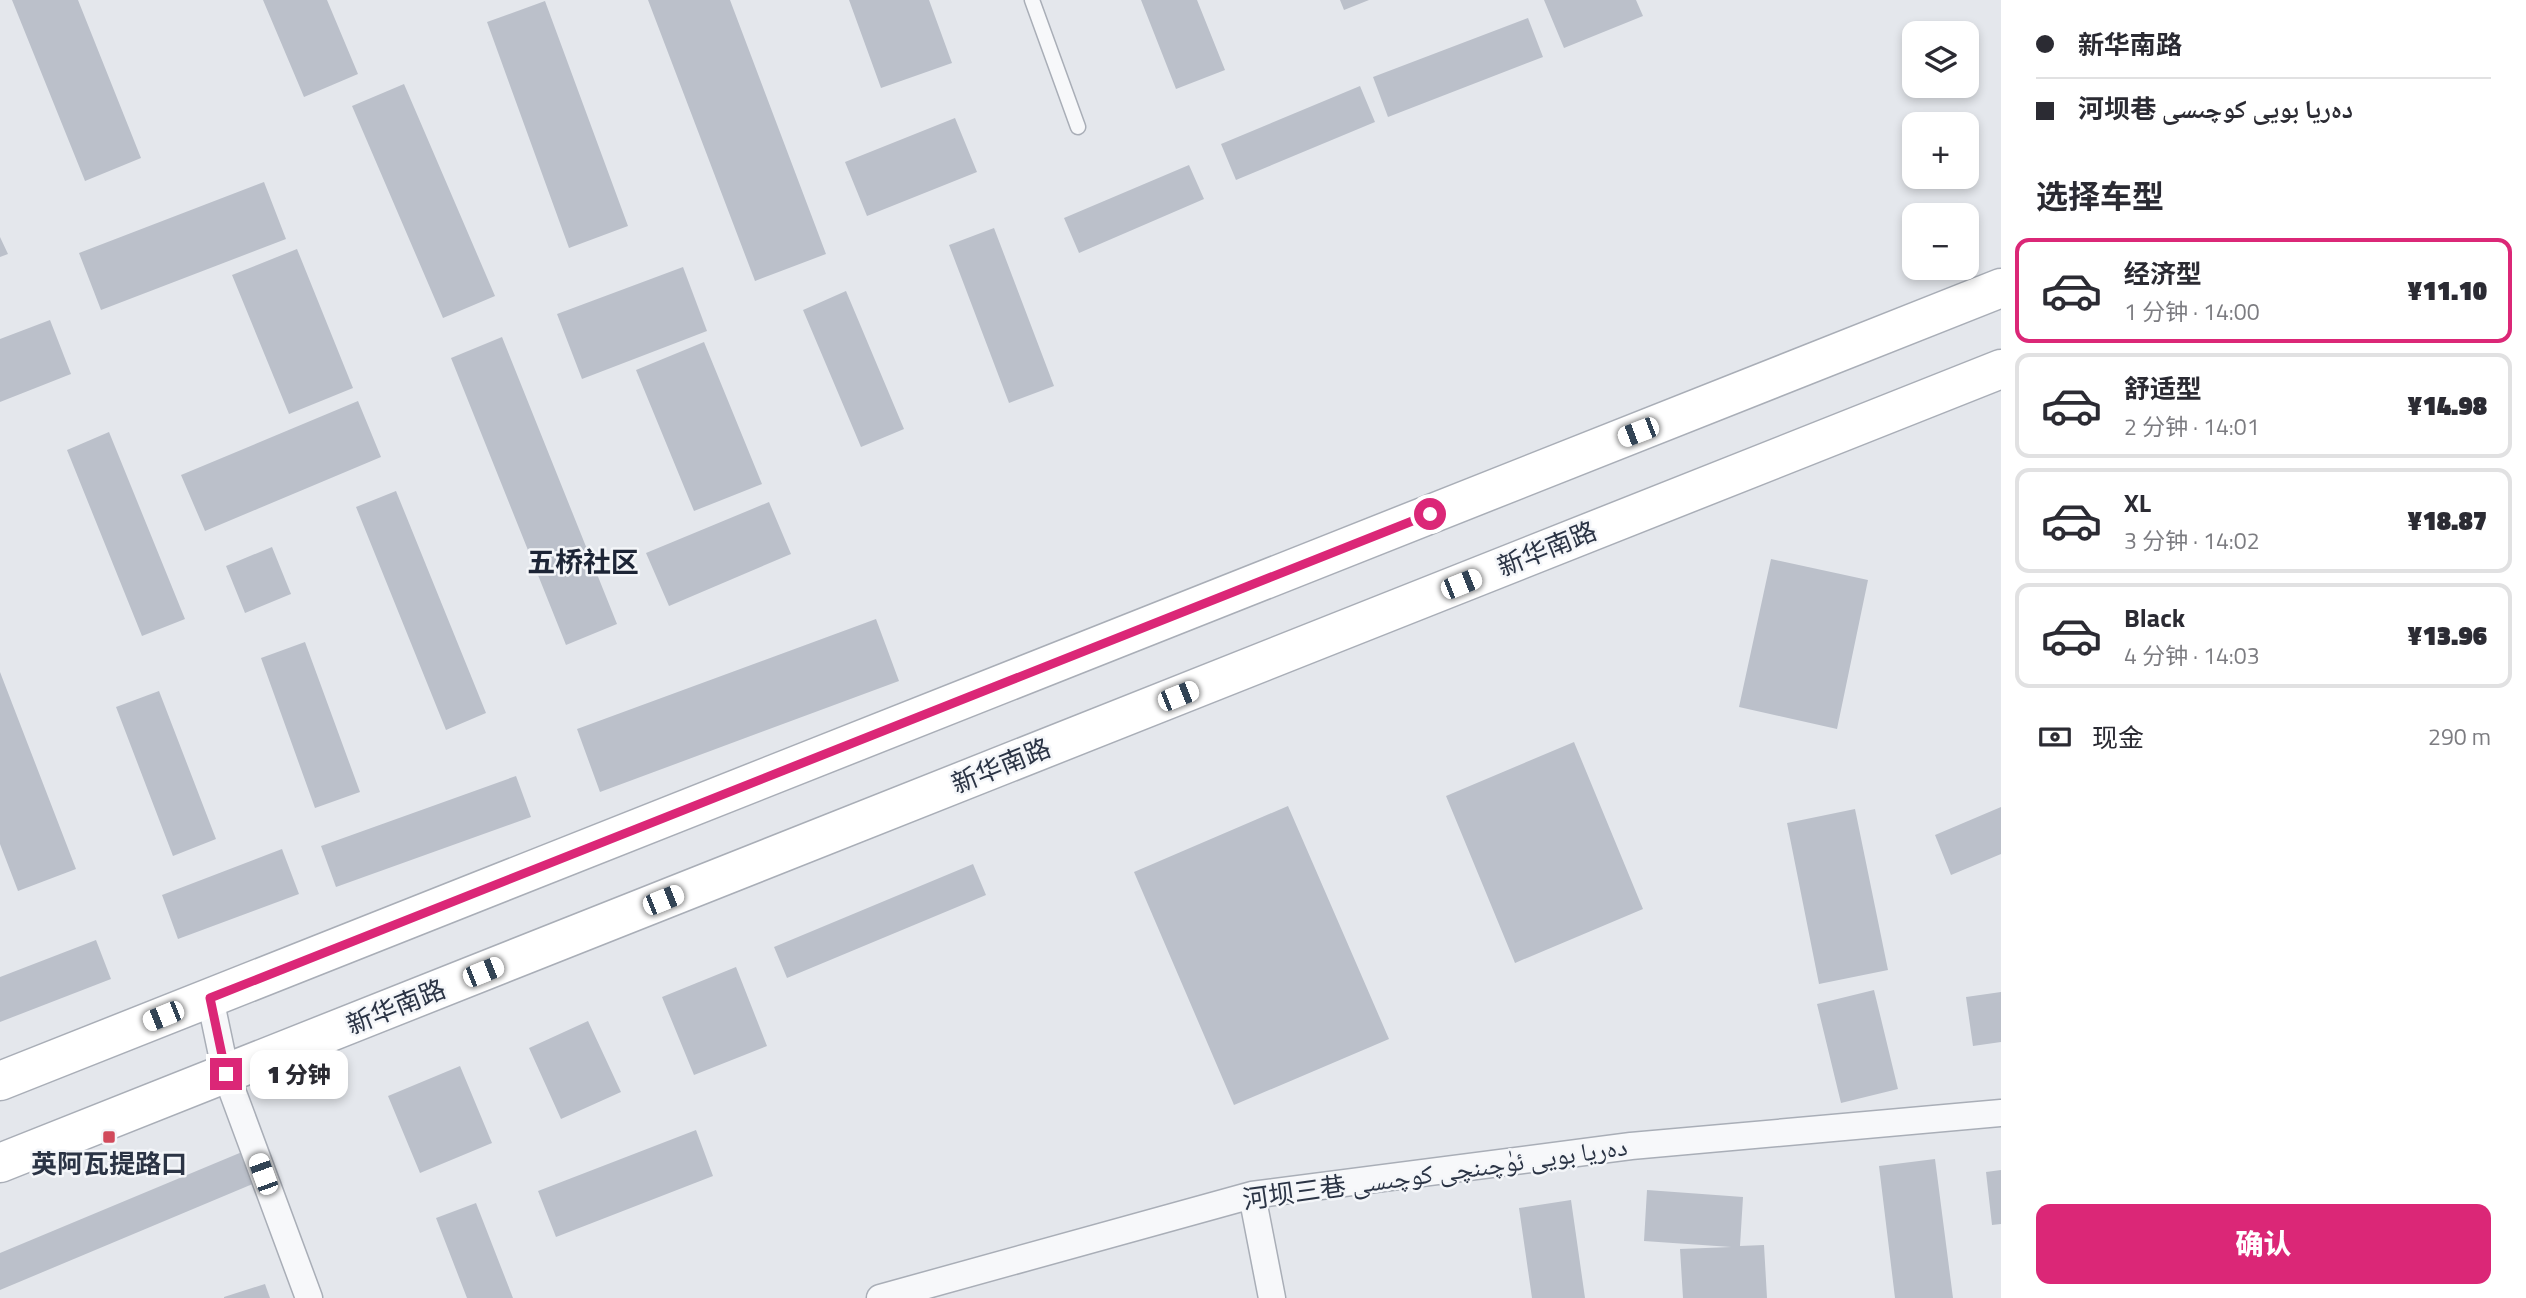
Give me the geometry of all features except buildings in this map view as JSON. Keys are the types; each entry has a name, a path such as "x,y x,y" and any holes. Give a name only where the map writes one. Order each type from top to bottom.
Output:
{"main road":[{"path":"0,1081 2001,288"},
{"name":"新华南路","path":"0,1163 2001,369"}],"street":[{"path":"210,998 226,1074 309,1298"},
{"name":"河坝三巷 دەريا بويى ئۈچىنچى كوچىسى","path":"880,1298 1252,1195 1631,1146 2001,1113"},
{"path":"1252,1195 1272,1298"}],"lane":[{"path":"1032,0 1077,127"}],"place":[{"name":"英阿瓦提路口","path":"109,1137"}],"district":[{"name":"五桥社区","path":"583,562"}],"route":[{"path":"226,1074 210,998 1430,514"}]}
